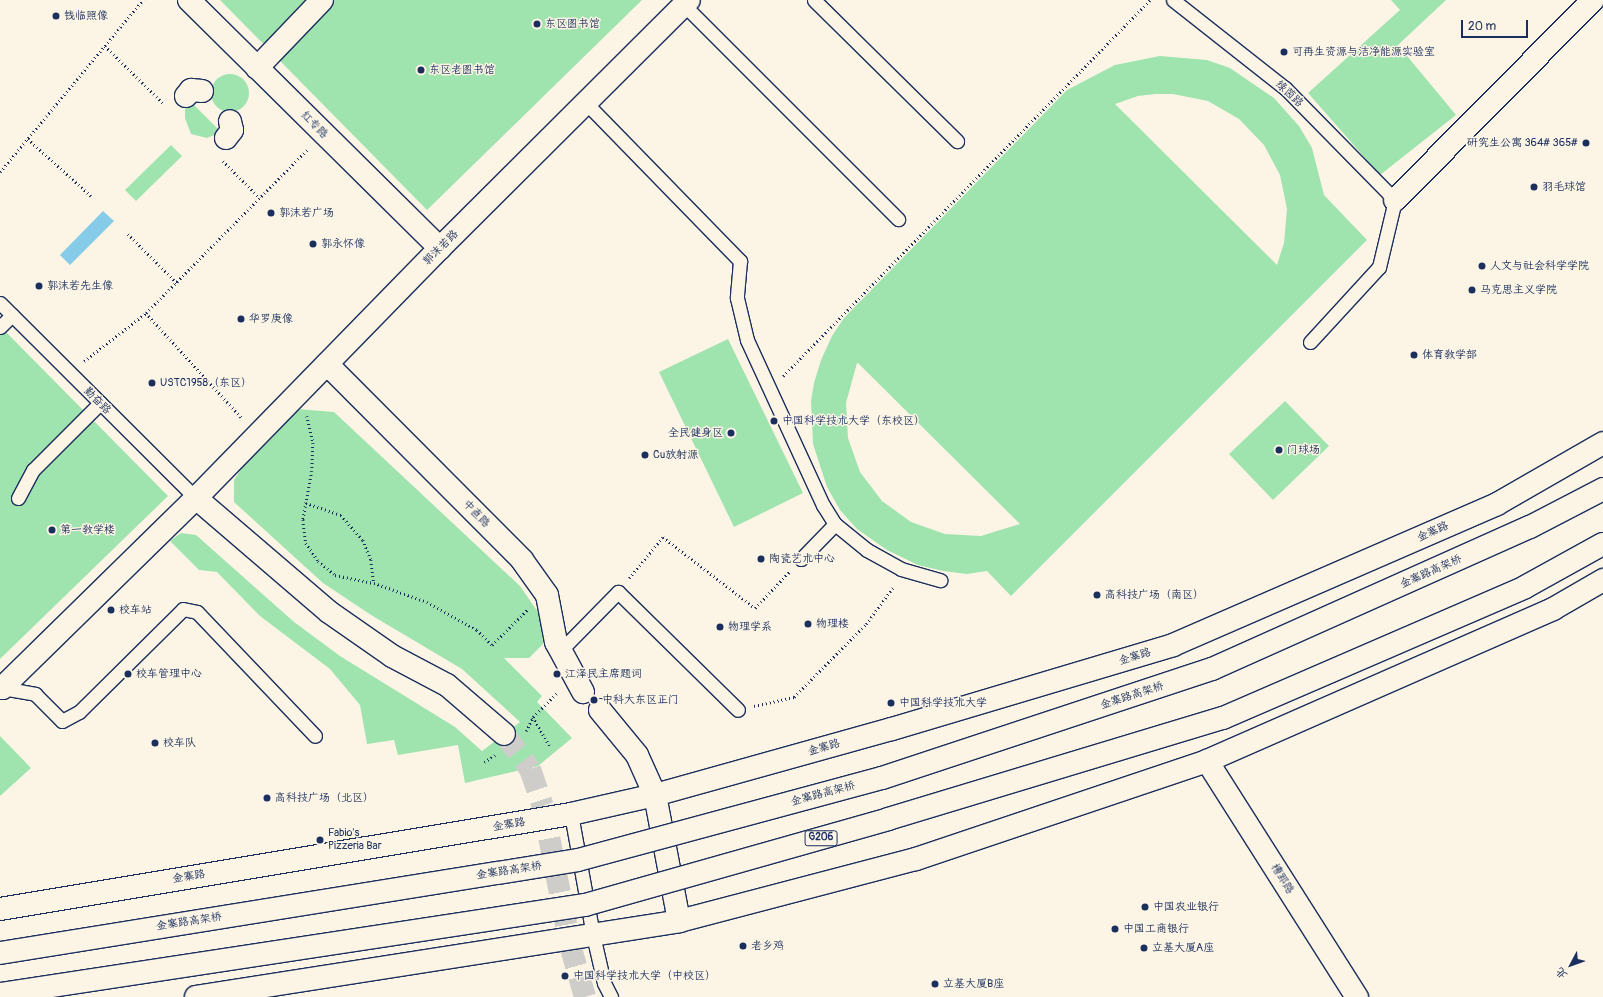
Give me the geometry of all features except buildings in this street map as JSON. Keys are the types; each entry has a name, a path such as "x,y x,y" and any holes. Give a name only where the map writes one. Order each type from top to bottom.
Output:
{"main road":[{"name":"红专路","path":"190,0 323,134 440,248"},
{"path":"257,68 322,0"},
{"path":"1395,200 1593,0"},
{"name":"郭沫若路","path":"1,687 196,498 440,248 586,103 684,2"},
{"name":"中直路","path":"326,364 522,560 548,595 560,651 578,685"},
{"name":"金寨路","path":"0,909 571,814 655,795 892,729 1173,645 1497,504 1603,443"},
{"name":"金寨路高架桥","path":"0,953 578,860 882,778 1212,669 1530,527 1603,489"},
{"path":"196,498 329,612 392,656 447,685 508,741"},
{"name":"G206","path":"0,994 601,900 888,819 1223,718 1525,587 1603,544"},
{"path":"196,997 679,921 916,859 1207,761 1553,609 1603,580"},
{"path":"600,710 637,755 655,795 679,921"},
{"name":"槽郢路","path":"1207,761 1357,997"}],"lane":[{"path":"814,0 957,141"},
{"name":"绿茵路","path":"1172,0 1285,88 1395,200"},
{"path":"684,2 898,219"},
{"path":"586,103 740,261 737,298 747,340 823,505 835,524 867,550 901,569 940,580"},
{"path":"1310,342 1379,267 1395,200"},
{"name":"勤奋路","path":"0,303 196,498"},
{"path":"0,327 12,315"},
{"path":"18,498 33,470 100,403"},
{"path":"801,559 835,524"},
{"path":"560,651 618,592 738,710"},
{"path":"1,687 35,694 62,721 79,712 183,609 197,612 315,736"},
{"path":"571,814 593,935 604,983 611,997"}],"path":[{"path":"0,172 143,0"},
{"path":"770,390 1150,0"},
{"path":"105,46 166,106"},
{"path":"69,372 146,313 323,134"},
{"path":"28,138 91,196"},
{"path":"221,159 260,198"},
{"path":"128,234 177,283"},
{"path":"146,313 258,435"},
{"path":"301,390 312,443 312,471 303,520 306,543 318,561 335,575 374,583 427,602 477,630 492,645 524,612 548,595"},
{"path":"306,503 341,515 363,540 371,560 374,583"},
{"path":"618,592 663,537 755,608 801,559"},
{"path":"738,710 794,697 866,624 889,596 901,569"},
{"path":"484,762 533,717 578,685"},
{"path":"533,717 550,747"}],"green space":[{"path":"220,0 642,0 427,210"},
{"path":"1391,0 1446,0 1398,45 1456,115 1380,175 1308,93 1400,10"},
{"path":"1160,56 1207,60 1230,68 1274,98 1299,126 1312,148 1324,195 1367,240 1011,596 987,571 967,574 943,571 918,565 887,550 857,529 840,510 827,487 813,444 811,401 814,383 821,360 832,336 844,318 1067,90 1115,65","holes":["1173,94 1208,101 1239,119 1264,145 1280,175 1287,209 1284,243 1277,265 1115,104 1138,96","858,363 1020,524 981,536 945,534 911,522 882,501 860,472 848,438 846,403"]},
{"path":"226,74 234,74 244,79 248,86 248,100 244,107 234,112 226,112 216,107 214,104 211,97 211,89 216,79 219,77"},
{"path":"191,102 221,132 207,138 191,134 185,118 185,109"},
{"path":"171,145 182,156 136,201 125,190"},
{"path":"0,326 168,496 0,659"},
{"name":"全民健身区","path":"728,339 803,493 734,527 659,372"},
{"name":"门球场","path":"1285,401 1329,446 1273,500 1229,454"},
{"path":"297,409 334,412 520,586 542,618 543,644 529,658 504,658 542,696 537,702 572,738 538,766 465,783 458,745 398,755 394,740 367,744 360,705 330,669 260,616 217,572 199,570 170,541 181,533 196,535 294,622 340,656 455,727 482,751 520,722 462,669 371,615 323,583 234,502 234,480 242,468"},
{"path":"0,736 31,768 0,796"}],"water":[{"path":"103,211 114,221 70,265 60,255"}],"tunnel":[{"path":"504,734 530,769 543,806 570,945 585,997"}],"place":[{"name":"钱临照像","path":"56,16"},
{"name":"东区图书馆","path":"537,24"},
{"name":"可再生资源与洁净能源实验室","path":"1284,52"},
{"name":"东区老图书馆","path":"421,70"},
{"name":"研究生公寓 364# 365#","path":"1586,143"},
{"name":"羽毛球馆","path":"1534,187"},
{"name":"郭沫若广场","path":"271,213"},
{"name":"郭永怀像","path":"313,244"},
{"name":"人文与社会科学学院","path":"1482,266"},
{"name":"郭沫若先生像","path":"39,286"},
{"name":"马克思主义学院","path":"1472,290"},
{"name":"华罗庚像","path":"241,319"},
{"name":"体育教学部","path":"1414,355"},
{"name":"USTC1958（东区）","path":"152,383"},
{"name":"中国科学技术大学（东校区）","path":"774,421"},
{"name":"全民健身区","path":"731,433"},
{"name":"门球场","path":"1279,450"},
{"name":"Cu放射源","path":"645,455"},
{"name":"第一教学楼","path":"52,530"},
{"name":"陶瓷艺术中心","path":"761,559"},
{"name":"高科技广场（南区）","path":"1097,595"},
{"name":"校车站","path":"111,610"},
{"name":"物理楼","path":"808,624"},
{"name":"物理学系","path":"720,627"},
{"name":"校车管理中心","path":"128,674"},
{"name":"江泽民主席题词","path":"557,674"},
{"name":"中科大东区正门","path":"594,700"},
{"name":"中国科学技术大学","path":"891,703"},
{"name":"校车队","path":"155,743"},
{"name":"高科技广场（北区）","path":"267,798"},
{"name":"Fabio's Pizzeria Bar","path":"320,840"},
{"name":"中国农业银行","path":"1145,907"},
{"name":"中国工商银行","path":"1115,929"},
{"name":"老乡鸡","path":"743,946"},
{"name":"立基大厦A座","path":"1144,948"},
{"name":"中国科学技术大学（中校区）","path":"565,976"},
{"name":"立基大厦B座","path":"935,984"}]}
